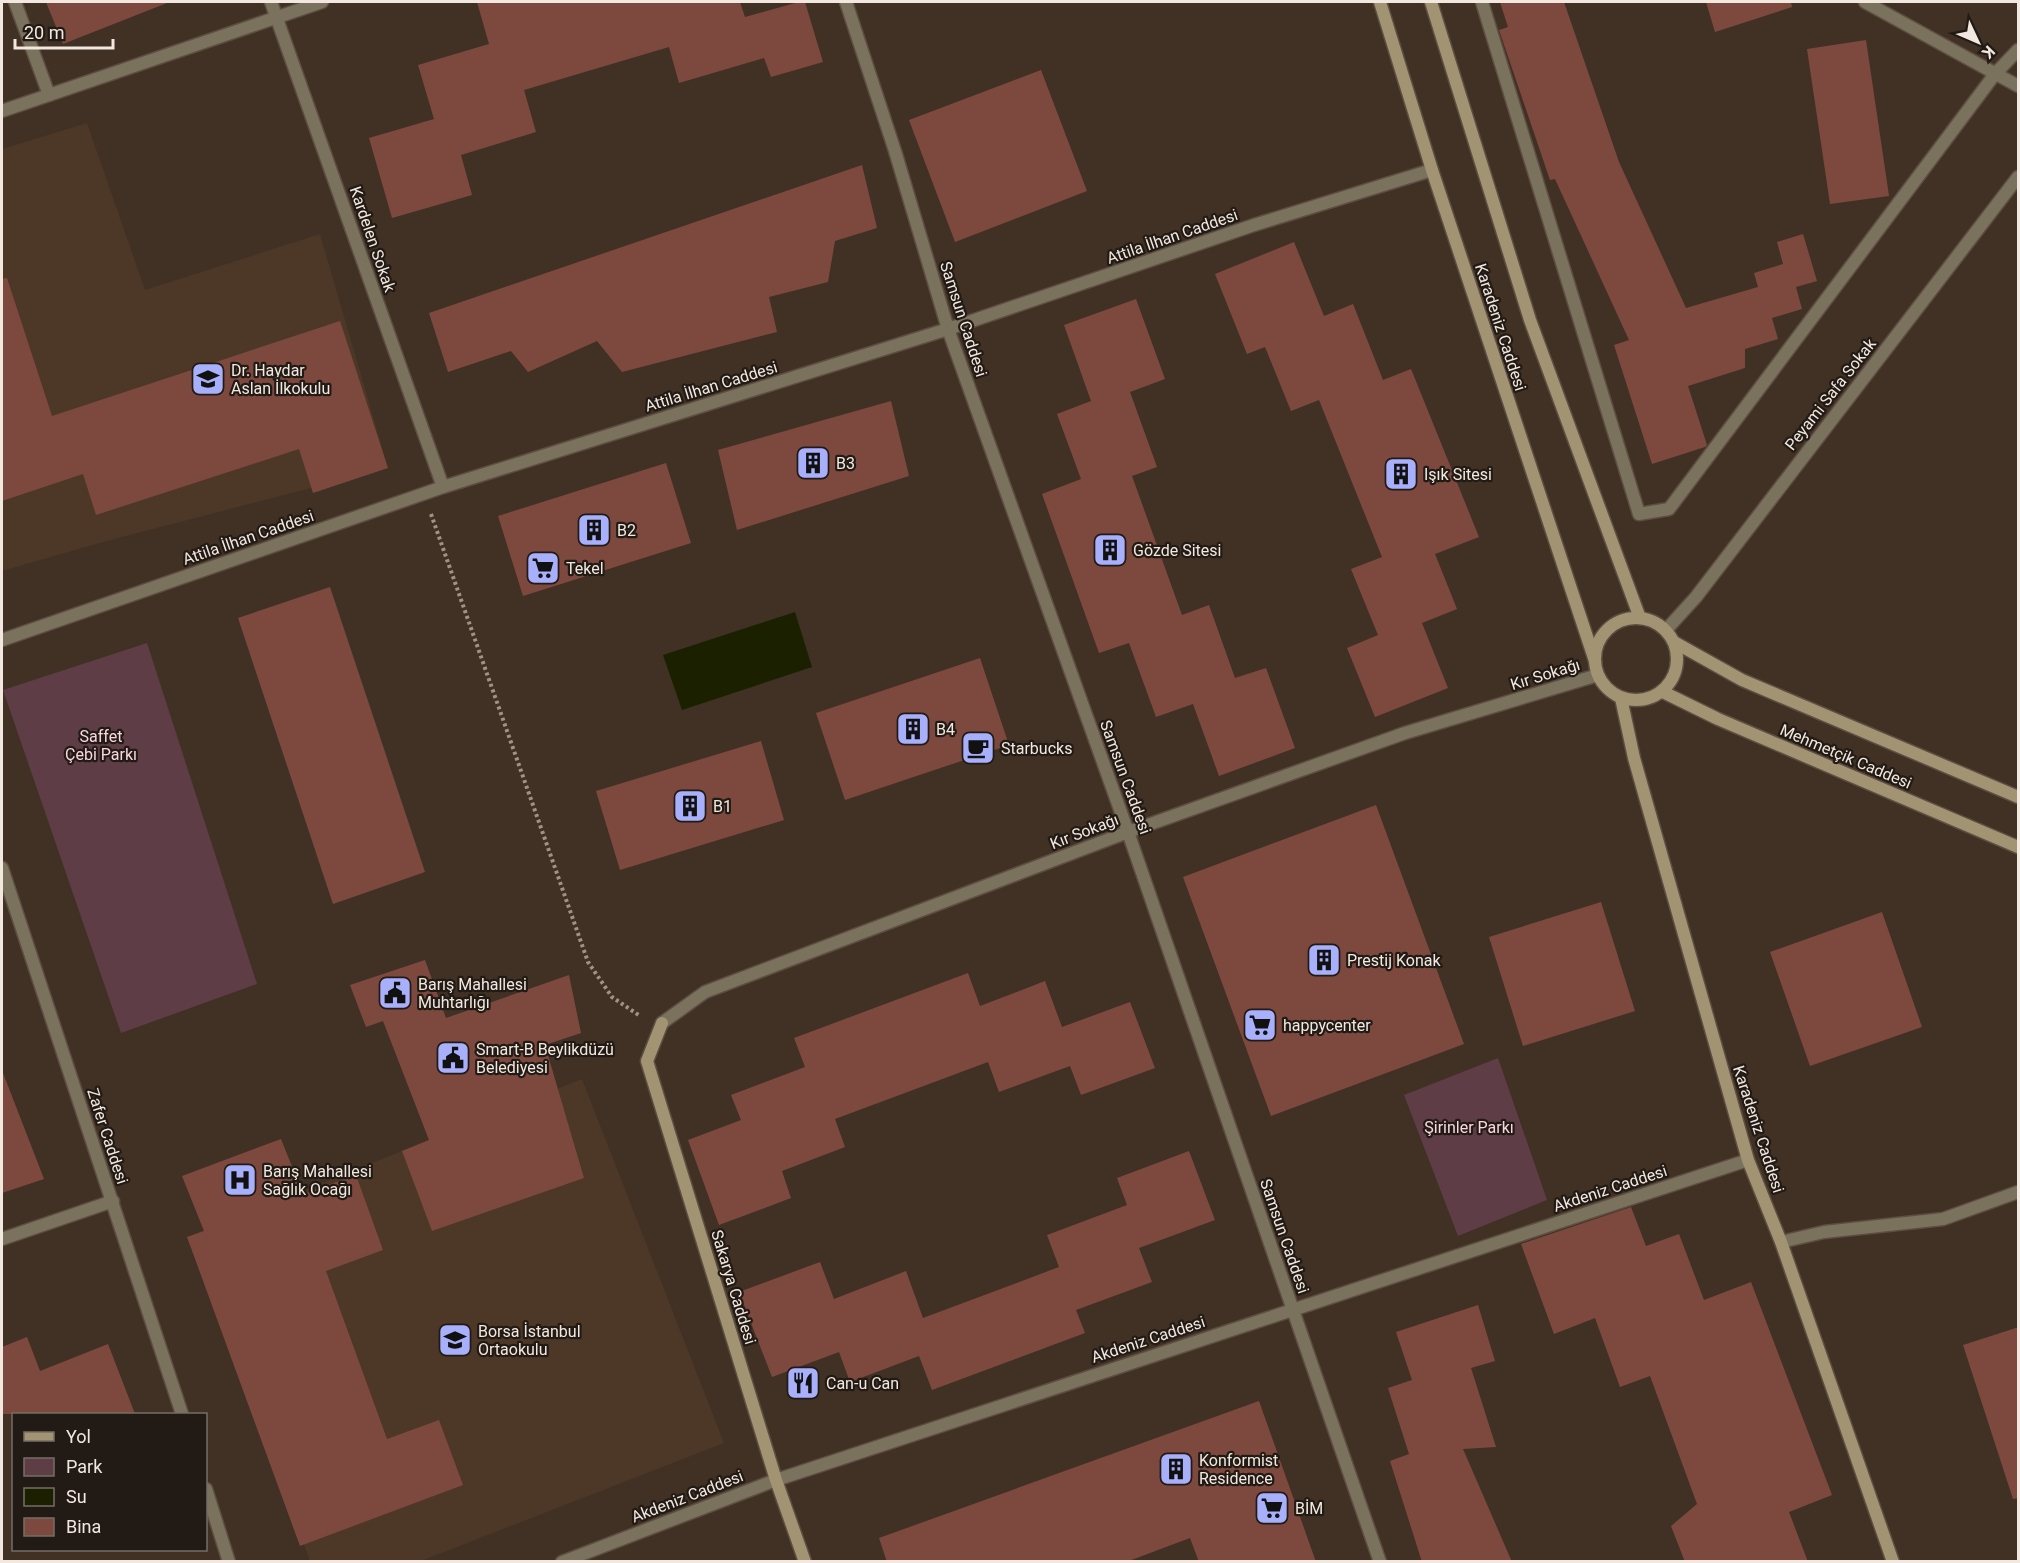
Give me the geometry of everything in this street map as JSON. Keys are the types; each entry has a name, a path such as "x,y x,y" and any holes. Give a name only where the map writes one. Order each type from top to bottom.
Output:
{"main road":[{"name":"Karadeniz Caddesi","path":"1380,2 1432,171 1595,661"},
{"name":"Karadeniz Caddesi","path":"1431,2 1530,320 1640,618"},
{"path":"1640,618 1654,622 1666,630 1674,642 1678,656 1676,670 1663,692 1635,701 1621,698 1609,690 1598,675 1595,661 1600,641 1613,625 1640,618"},
{"name":"Mehmetçik Caddesi","path":"1674,642 1742,680 2019,797"},
{"name":"Mehmetçik Caddesi","path":"1663,692 1718,719 2019,848"},
{"name":"Karadeniz Caddesi","path":"1621,698 1634,758 1748,1160 1781,1242 1893,1562"},
{"name":"Sakarya Caddesi","path":"661,1026 647,1061 776,1479 805,1562"}],"street":[{"path":"15,2 49,95"},
{"name":"Kardelen Sokak","path":"271,2 443,487"},
{"path":"2,111 322,2"},
{"name":"Samsun Caddesi","path":"846,2 895,150 948,329 1128,832 1380,1562"},
{"path":"1482,2 1640,514 1669,509 1995,74 2019,50"},
{"path":"1865,2 2019,86"},
{"name":"Attila İlhan Caddesi","path":"2,640 443,487 948,329 1254,225 1432,171"},
{"name":"Peyami Safa Sokak","path":"1666,630 1696,597 2019,177"},
{"name":"Kır Sokağı","path":"661,1026 705,992 1128,832 1405,733 1598,675"},
{"name":"Zafer Caddesi","path":"2,868 182,1413"},
{"name":"Akdeniz Caddesi","path":"562,1562 776,1479 1748,1160"},
{"path":"1781,1242 1824,1232 1944,1219 2019,1192"},
{"path":"2,1239 113,1201"},
{"path":"207,1492 229,1562"}],"path":[{"path":"423,494 588,962 612,997 661,1026"}],"shaded area":[{"name":"Dr. Haydar Aslan İlkokulu","path":"87,123 145,290 320,234 388,468 103,542 2,571 2,149"},
{"name":"Borsa İstanbul Ortaokulu","path":"582,1079 724,1443 421,1561 310,1561 187,1237"}],"green space":[{"name":"Saffet Çebi Parkı","path":"147,643 257,984 121,1033 3,690"},
{"name":"Şirinler Parkı","path":"1498,1058 1547,1200 1458,1236 1404,1095"}],"water":[{"path":"795,612 812,667 682,710 663,655"}],"building":[{"path":"46,2 167,2 167,3 63,44"},
{"path":"477,2 740,2 745,17 805,2 823,62 771,77 764,58 679,83 669,47 524,90 536,132 461,155 472,195 392,218 369,138 434,119 418,65 489,44"},
{"path":"1500,2 1564,2 1619,162 1686,308 1758,287 1754,273 1783,264 1777,242 1803,234 1817,281 1796,287 1802,309 1772,318 1778,339 1745,349 1745,368 1688,386 1707,445 1705,447 1652,464 1614,345 1629,340 1555,179 1550,180 1499,30 1508,27"},
{"path":"1706,2 1791,2 1792,7 1715,32"},
{"path":"1866,40 1889,196 1830,204 1807,49"},
{"path":"1041,70 1087,191 955,242 909,120"},
{"path":"862,165 877,228 835,241 828,282 769,297 777,332 622,372 597,341 528,372 511,351 448,372 429,313"},
{"name":"Işık Sitesi","path":"1294,242 1324,316 1353,304 1383,380 1411,369 1479,537 1435,554 1457,609 1422,623 1448,688 1375,717 1347,648 1378,635 1351,569 1382,557 1319,400 1291,411 1265,347 1247,354 1215,274"},
{"name":"Dr. Haydar Aslan İlkokulu","path":"7,278 52,416 340,321 388,468 313,493 299,449 96,515 83,474 2,501 2,279"},
{"name":"Gözde Sitesi","path":"1136,299 1165,379 1130,392 1157,467 1132,476 1182,615 1209,605 1235,678 1266,668 1295,748 1219,776 1193,704 1156,717 1129,643 1099,653 1042,494 1081,479 1057,414 1091,401 1064,325"},
{"name":"B3","path":"891,401 909,476 737,530 718,450"},
{"name":"B2","path":"666,463 691,543 523,596 498,516"},
{"path":"330,587 425,872 333,904 238,618"},
{"name":"B4","path":"980,658 1009,745 845,800 816,713"},
{"name":"B1","path":"761,741 784,820 620,870 596,791"},
{"name":"Prestij Konak","path":"1376,805 1464,1044 1271,1116 1183,877"},
{"path":"1601,902 1635,1011 1523,1046 1489,937"},
{"path":"1882,912 1922,1027 1810,1066 1770,952"},
{"path":"425,960 446,1018 569,975 581,1033 545,1045 584,1178 432,1231 402,1151 429,1140 383,1021 366,1027 350,985"},
{"path":"968,973 980,1006 1045,981 1062,1027 1130,1002 1155,1068 1081,1095 1070,1066 999,1092 988,1062 835,1119 845,1147 782,1171 791,1198 719,1225 688,1140 741,1120 731,1095 805,1067 794,1038"},
{"path":"2,1074 44,1179 2,1193"},
{"path":"281,1139 303,1194 356,1175 383,1250 326,1271 387,1439 439,1420 463,1485 300,1546 187,1237 204,1231 182,1176"},
{"path":"1189,1151 1215,1220 1139,1248 1152,1282 1076,1310 1085,1333 932,1390 919,1356 850,1382 839,1352 772,1377 739,1292 820,1262 834,1299 906,1271 923,1318 1059,1267 1047,1235 1127,1205 1117,1178"},
{"path":"1631,1207 1646,1246 1679,1234 1704,1300 1751,1282 1832,1495 1789,1512 1808,1562 1685,1562 1671,1526 1697,1504 1650,1376 1620,1387 1595,1318 1554,1334 1521,1244"},
{"path":"1478,1305 1495,1361 1471,1368 1496,1447 1463,1449 1512,1562 1422,1562 1390,1461 1409,1454 1388,1388 1412,1380 1396,1332"},
{"path":"2019,1327 2019,1498 2013,1499 1963,1345"},
{"path":"27,1337 40,1371 108,1344 135,1413 2,1414 2,1347"},
{"name":"Konformist Residence","path":"1259,1401 1316,1562 1199,1562 1190,1538 1126,1562 887,1562 879,1538"}],"place":[{"name":"Dr. Haydar Aslan İlkokulu","path":"208,379"},
{"name":"B3","path":"813,463"},
{"name":"Işık Sitesi","path":"1401,474"},
{"name":"B2","path":"594,530"},
{"name":"Gözde Sitesi","path":"1110,550"},
{"name":"Tekel","path":"543,568"},
{"name":"B4","path":"913,729"},
{"name":"Starbucks","path":"978,748"},
{"name":"B1","path":"690,806"},
{"name":"Prestij Konak","path":"1324,960"},
{"name":"Barış Mahallesi Muhtarlığı","path":"395,993"},
{"name":"happycenter","path":"1260,1025"},
{"name":"Smart-B Beylikdüzü Belediyesi","path":"453,1058"},
{"name":"Barış Mahallesi Sağlık Ocağı","path":"240,1180"},
{"name":"Borsa İstanbul Ortaokulu","path":"455,1340"},
{"name":"Can-u Can","path":"803,1383"},
{"name":"Konformist Residence","path":"1176,1469"},
{"name":"BİM","path":"1272,1508"}]}
